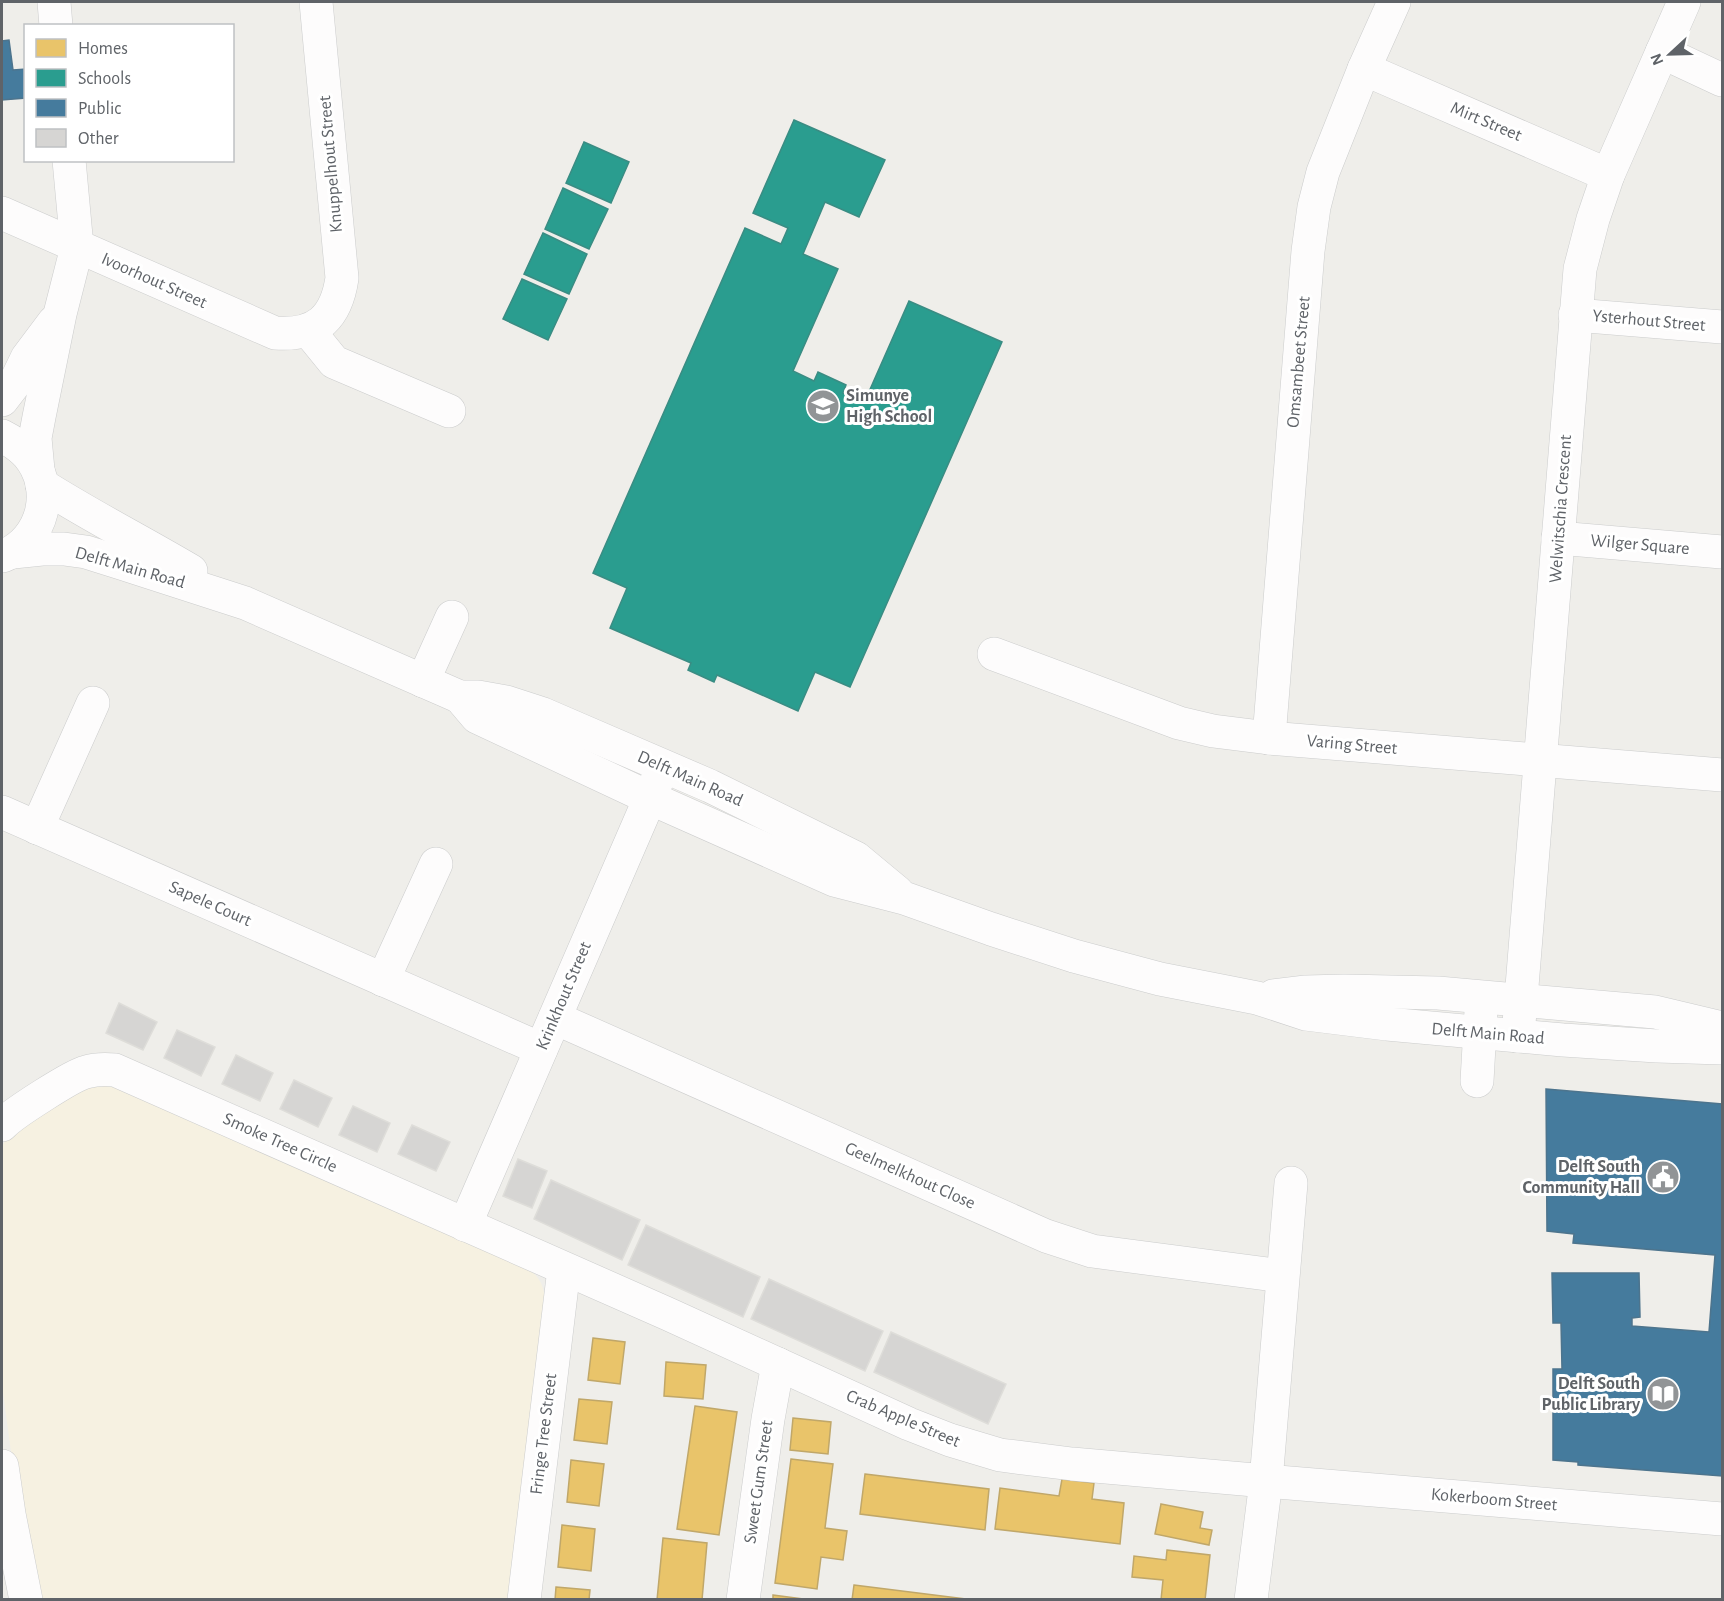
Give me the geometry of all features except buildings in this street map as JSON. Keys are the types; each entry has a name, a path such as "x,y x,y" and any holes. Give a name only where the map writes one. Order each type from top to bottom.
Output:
{"street":[{"path":"54,2 56,24"},
{"name":"Knuppelhout Street","path":"315,325 333,309 342,278 316,2"},
{"name":"Omsambeet Street","path":"1269,738 1308,250 1314,207 1323,172 1364,69 1394,2"},
{"name":"Welwitschia Crescent","path":"1518,1036 1580,269 1593,219 1608,175 1684,2"},
{"path":"1662,52 1722,80"},
{"name":"Mirt Street","path":"1364,69 1608,175"},
{"path":"7,554 28,539 38,523 43,504 35,438 60,314 77,247 69,162"},
{"name":"Ivoorhout Street","path":"2,213 267,331 292,334 315,325"},
{"path":"2,400 15,383 27,358 60,314"},
{"name":"Ysterhout Street","path":"1575,315 1722,327"},
{"path":"315,325 334,362 449,411"},
{"path":"2,436 16,444 29,456 40,478"},
{"name":"Delft Main Road","path":"40,478 101,521 138,540 244,603"},
{"name":"Wilger Square","path":"1558,538 1722,552"},
{"name":"Delft Main Road","path":"7,554 42,549 86,552 244,603 460,697 477,717 650,798 834,880 904,898 1074,956 1160,979 1257,998 1306,1014 1480,1033 1657,1046 1722,1048"},
{"path":"423,681 452,617"},
{"name":"Varing Street","path":"994,654 1179,723 1213,731 1269,738 1722,775"},
{"name":"Delft Main Road","path":"460,697 478,696 543,714 710,786 856,858 904,898"},
{"path":"37,828 93,703"},
{"name":"Krinkhout Street","path":"465,1225 662,766"},
{"name":"Sapele Court","path":"2,812 541,1049"},
{"path":"383,980 436,864"},
{"name":"Delft Main Road","path":"1257,998 1306,992 1438,993 1655,1012 1722,1028"},
{"path":"1477,1081 1481,996"},
{"name":"Geelmelkhout Close","path":"555,1018 1046,1236 1074,1246 1110,1254 1282,1276"},
{"name":"Smoke Tree Circle","path":"2,1125 61,1085 85,1072 101,1069 115,1070 564,1269"},
{"path":"1251,1599 1266,1481 1291,1183"},
{"name":"Crab Apple Street","path":"564,1269 909,1424 950,1440 1000,1455 1072,1464 1266,1481"},
{"name":"Fringe Tree Street","path":"524,1599 564,1269"},
{"name":"Sweet Gum Street","path":"743,1599 778,1364"},
{"path":"2,1466 26,1599"},
{"name":"Kokerboom Street","path":"1266,1481 1722,1519"}],"sand":[{"path":"98,1084 112,1085 528,1269 536,1275 544,1291 545,1301 509,1599 37,1599 18,1504 2,1385 2,1146 8,1136 74,1094"}],"place":[{"name":"Simunye High School","path":"823,406"},
{"name":"Delft South Community Hall","path":"1663,1177"},
{"name":"Delft South Public Library","path":"1663,1394"}]}
